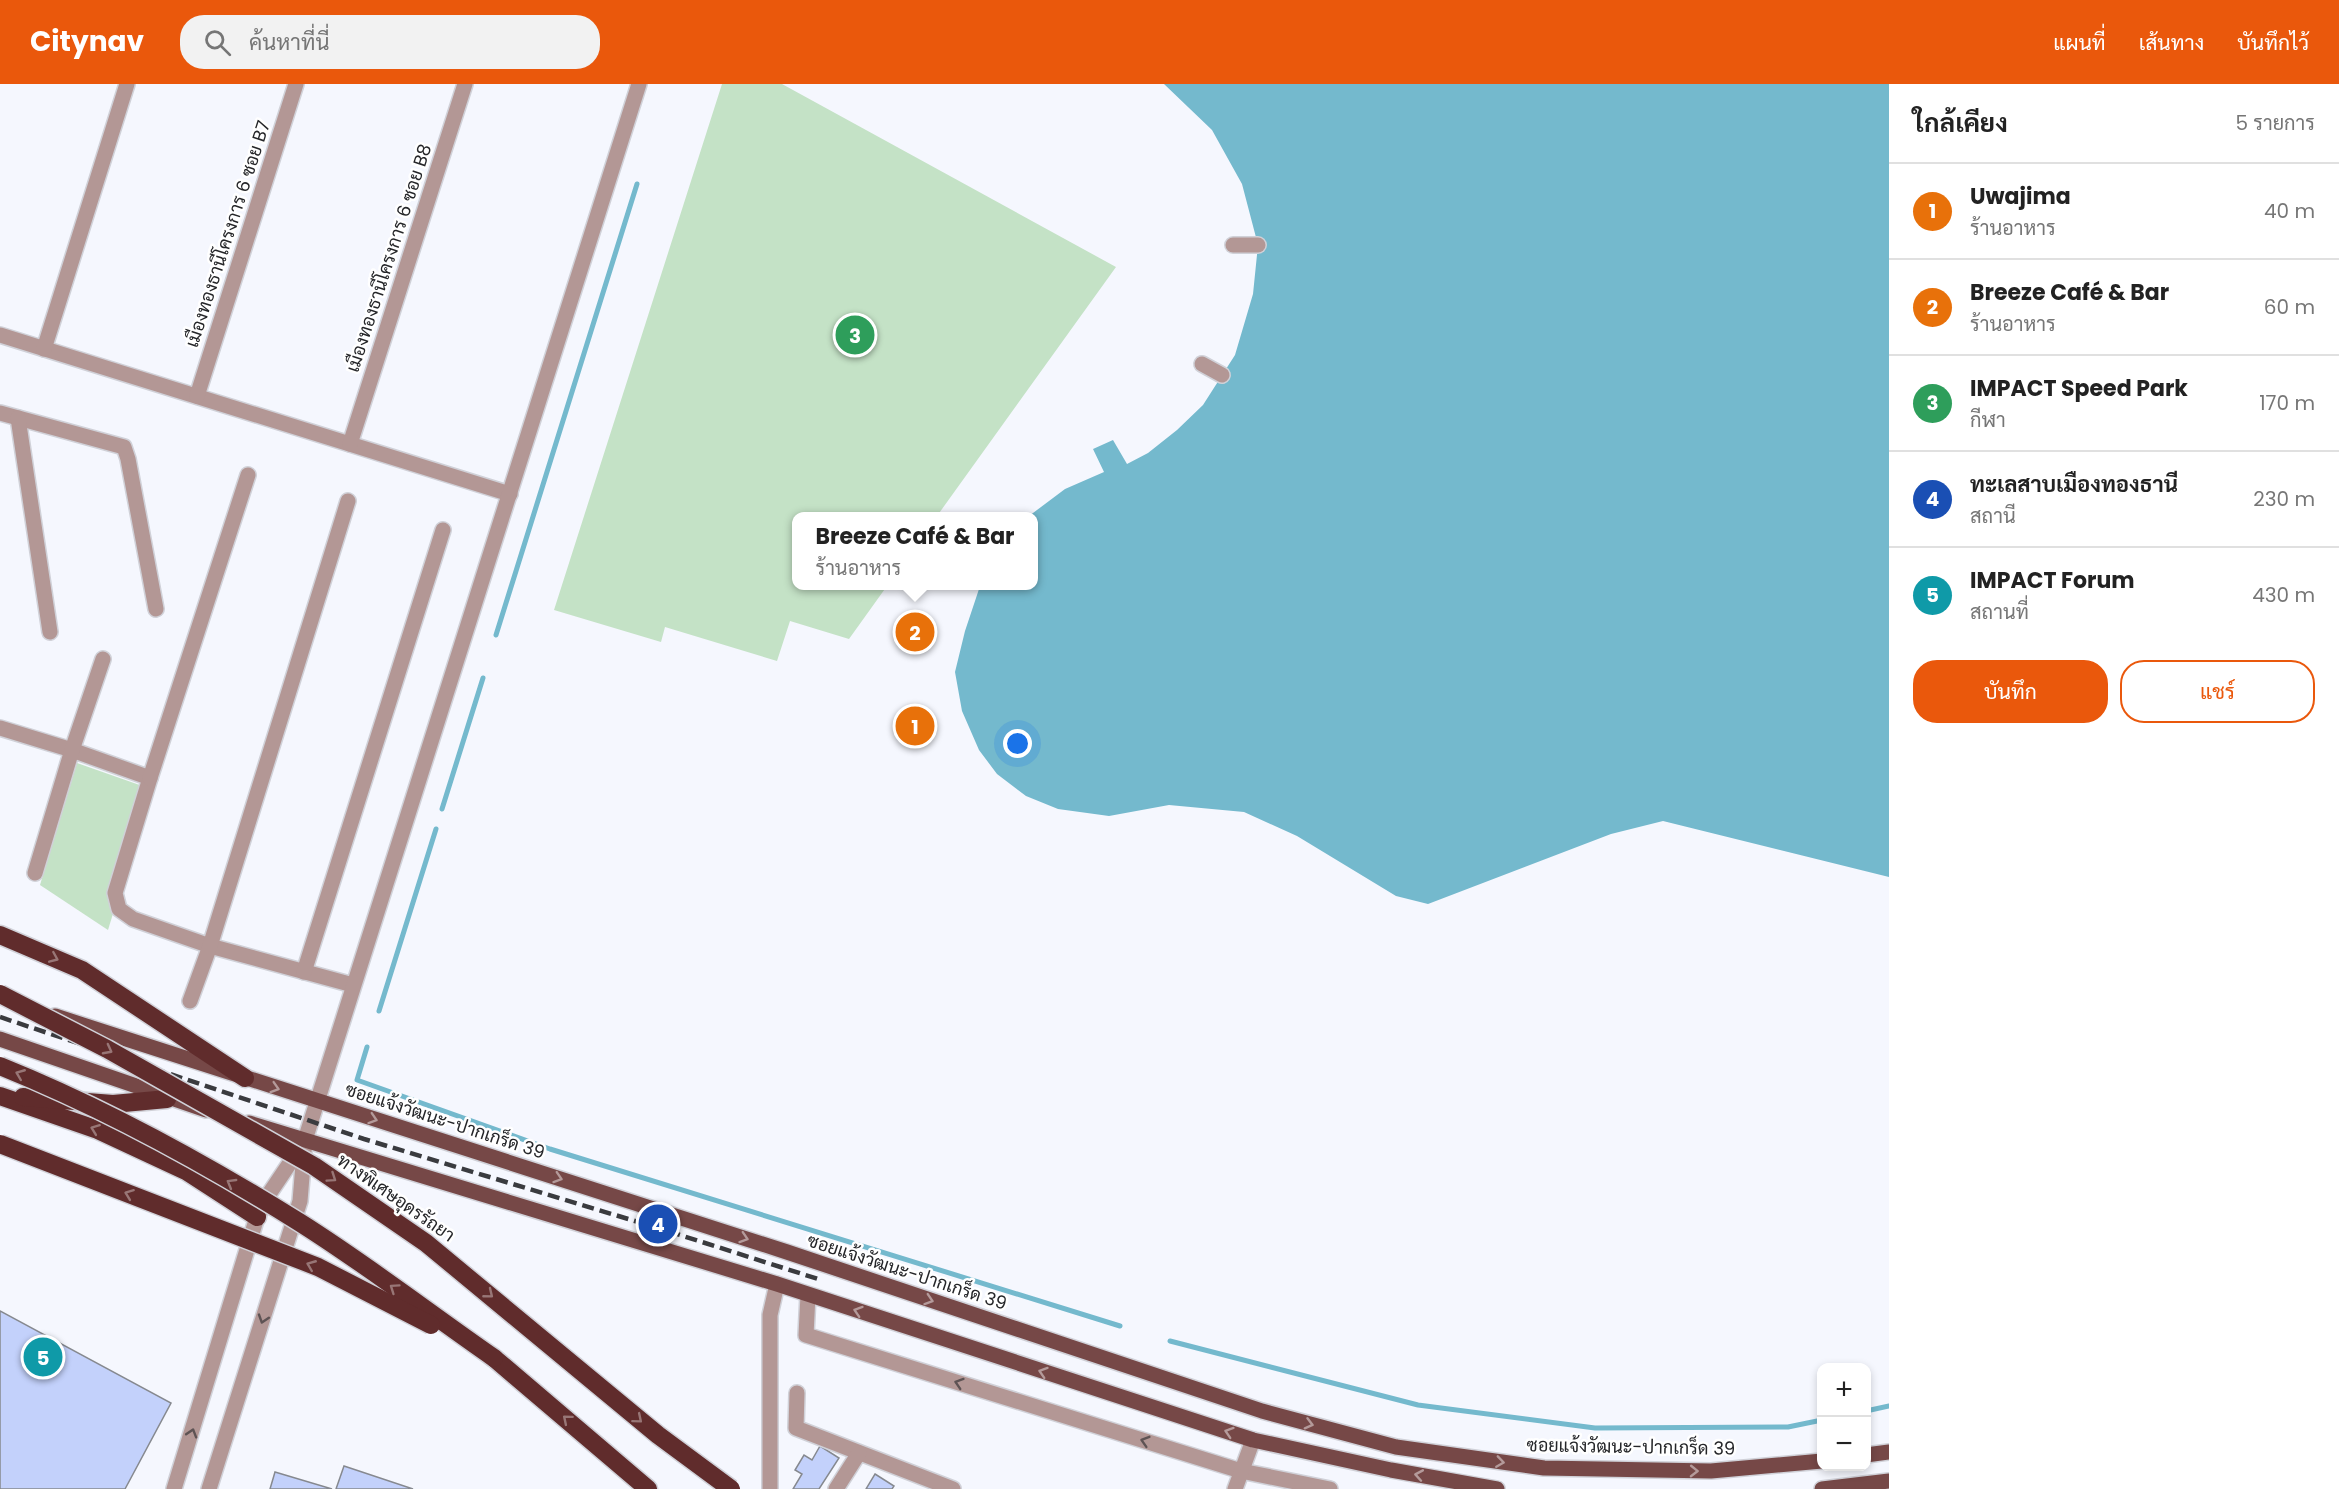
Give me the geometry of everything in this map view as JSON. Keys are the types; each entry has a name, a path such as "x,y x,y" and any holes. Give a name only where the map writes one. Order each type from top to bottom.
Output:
{"highway":[{"path":"0,935 82,970 245,1078"},
{"name":"ทางพิเศษอุดรรัถยา","path":"0,996 107,1049 314,1166 426,1243 658,1435 731,1489"},
{"path":"0,1066 47,1085 185,1156 300,1223 494,1358 648,1489"},
{"path":"0,1096 114,1104 167,1099"},
{"path":"0,1096 99,1130 186,1171 257,1217"},
{"path":"0,1144 318,1267 494,1358"}],"main road":[{"name":"ซอยแจ้งวัฒนะ-ปากเกร็ด 39","path":"0,996 245,1078 787,1252 1262,1411 1396,1447 1544,1468 1711,1471 1817,1461"},
{"path":"0,1039 167,1099 777,1284 1253,1440 1390,1470 1497,1489"},
{"path":"1871,1454 1889,1452"},
{"path":"1822,1489 1889,1482"}],"street":[{"path":"44,349 127,84"},
{"name":"เมืองทองธานีโครงการ 6 ซอย B7","path":"197,396 296,84"},
{"name":"เมืองทองธานีโครงการ 6 ซอย B8","path":"350,444 465,84"},
{"path":"209,1489 300,1201 305,1140 639,84"},
{"path":"1233,245 1258,245"},
{"path":"0,335 510,494"},
{"path":"1202,364 1222,375"},
{"path":"0,413 124,447 156,609"},
{"path":"18,418 50,633"},
{"path":"248,475 115,893 119,909 133,919 210,946 353,985"},
{"path":"190,1001 210,946 348,501"},
{"path":"304,972 443,530"},
{"path":"35,873 72,750 103,659"},
{"path":"0,728 72,750 150,778"},
{"path":"174,1489 257,1217 269,1194 305,1140"},
{"path":"770,1489 770,1315 777,1284"},
{"path":"808,1295 806,1335 1241,1471 1330,1489"},
{"path":"797,1393 795,1428 947,1488"},
{"path":"1235,1489 1253,1440"},
{"path":"836,1489 859,1453"}],"green space":[{"path":"722,84 782,84 1116,267 940,512 792,512 792,590 884,590 849,639 790,621 777,661 665,627 661,642 554,610"},
{"path":"77,763 151,789 108,930 40,885"}],"water":[{"path":"1164,84 1889,84 1889,877 1663,821 1611,834 1428,904 1396,896 1297,836 1244,812 1169,805 1109,816 1058,809 1026,796 997,774 979,750 962,711 955,672 979,590 1038,590 1038,512 1034,512 1065,489 1104,472 1093,449 1113,440 1127,464 1148,453 1203,405 1235,355 1253,294 1258,245 1242,184 1212,130"}],"building":[{"path":"0,1311 171,1403 125,1489 0,1489"},
{"path":"820,1446 839,1458 819,1489 793,1489 802,1474 795,1470 804,1455 812,1460"},
{"path":"344,1466 413,1489 336,1489"},
{"path":"275,1472 332,1489 270,1489"},
{"path":"875,1474 894,1486 892,1489 866,1489"}],"waterway":[{"path":"496,635 637,184"},
{"path":"442,809 483,678"},
{"path":"379,1011 436,829"},
{"path":"367,1047 357,1080 550,1149 1120,1326"},
{"path":"1170,1341 1418,1405 1595,1428 1788,1427 1817,1421"},
{"path":"1871,1410 1889,1406"}],"railway":[{"path":"0,1017 364,1139 818,1279"}],"place":[{"name":"IMPACT Speed Park","path":"855,335"},
{"name":"Breeze Café & Bar","path":"915,632"},
{"name":"Uwajima","path":"915,726"},
{"name":"ทะเลสาบเมืองทองธานี","path":"658,1224"},
{"name":"IMPACT Forum","path":"43,1357"}]}
